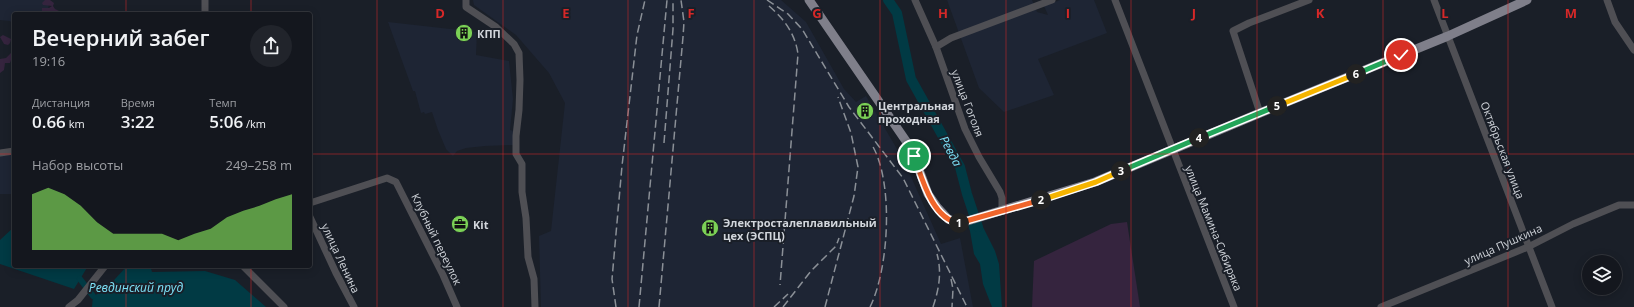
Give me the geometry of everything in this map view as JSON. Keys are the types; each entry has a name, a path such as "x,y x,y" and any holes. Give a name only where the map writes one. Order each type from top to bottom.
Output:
{"main road":[{"path":"810,0 906,141 914,156 925,187 932,200 944,216 960,223 998,213 1096,182 1448,36 1527,0"}],"street":[{"path":"205,0 205,12"},
{"path":"466,0 466,7 496,27 514,44 520,53 519,110 516,136 516,154 522,164 522,192 526,218 528,257 534,279 535,307"},
{"name":"улица Гоголя","path":"915,0 936,47 965,129 979,157 1000,192 1002,198 998,213"},
{"path":"936,47 951,38 1052,0"},
{"name":"улица Мамина-Сибиряка","path":"1115,0 1234,307"},
{"path":"1260,113 1233,31 1249,23 1310,0"},
{"name":"Октябрьская улица","path":"1434,0 1552,307"},
{"path":"1607,0 1615,22 1634,50"},
{"path":"0,153 12,151"},
{"name":"Клубный переулок","path":"312,202 387,178 396,182 443,275 457,307"},
{"name":"улица Пушкина","path":"1381,307 1528,246 1573,224 1614,207 1619,205 1634,205"},
{"name":"улица Ленина","path":"312,221 354,307"},
{"path":"245,268 284,307"},
{"path":"70,307 102,271"}],"shaded area":[{"path":"0,0 49,0 48,12 12,12 12,23 10,21 0,20"},
{"path":"45,0 50,0 54,3 53,6 55,9 59,12 42,12 42,8 49,8 52,6 43,5 42,3"},
{"path":"473,0 781,0 806,22 844,89 856,102 866,96 904,161 941,244 960,238 973,307 541,307 539,236 551,231 565,103 549,73 516,35 474,5"},
{"path":"947,0 1032,0 1037,12 1048,15 1044,6 1060,0 1094,0 1107,33 1038,59 1054,95 1004,112 979,88"},
{"path":"388,22 477,32 476,55 509,61 513,99 510,130 514,131 513,145 466,148 457,151 453,156 446,149 432,112 425,114 424,112 421,113 415,91 413,91"},
{"path":"3,35 11,39 8,45 4,44 0,37"},
{"path":"12,54 10,63 5,63 4,70 0,73 0,59 6,58"},
{"path":"12,155 12,194 0,194 0,156"},
{"path":"1127,222 1140,307 1032,307 1034,261 1111,224"}],"water":[{"path":"980,221 995,251 999,264 1002,307 992,307 983,284 980,264 974,254 968,225"},
{"path":"12,229 12,268 87,268 74,289 0,264 0,240"},
{"name":"Ревдинский пруд","path":"125,268 151,268 152,272 205,271 235,280 266,307 92,307 93,296 104,291"}],"waterway":[{"name":"Ревда","path":"888,0 897,13 911,79 960,167 978,227"},
{"path":"80,279 93,296"}],"railway":[{"path":"616,307 612,279 622,166 637,35 645,0"},
{"path":"639,307 667,0"},
{"path":"664,143 673,29 673,0"},
{"path":"659,307 683,37 684,22 681,0"},
{"path":"767,0 788,14 802,29 849,107 903,178 967,307"},
{"path":"769,6 788,27 797,46 798,54 780,285"},
{"path":"825,307 854,196 858,167 851,133 838,97"},
{"path":"870,307 881,271 885,249 886,226 884,181 879,161 872,145"},
{"path":"783,307 811,271 836,246 839,238"},
{"path":"933,307 939,280 939,261 937,254"},
{"path":"951,279 953,289 952,307"},
{"path":"774,307 788,294"}],"place":[{"name":"КПП","path":"464,33"},
{"name":"Центральная проходная","path":"865,111"},
{"name":"Kit","path":"460,224"},
{"name":"Электросталеплавильный цех (ЭСПЦ)","path":"710,228"}],"route":[{"path":"914,156 925,187 932,200 944,216 960,223 1058,195 1096,182 1401,55"}]}
